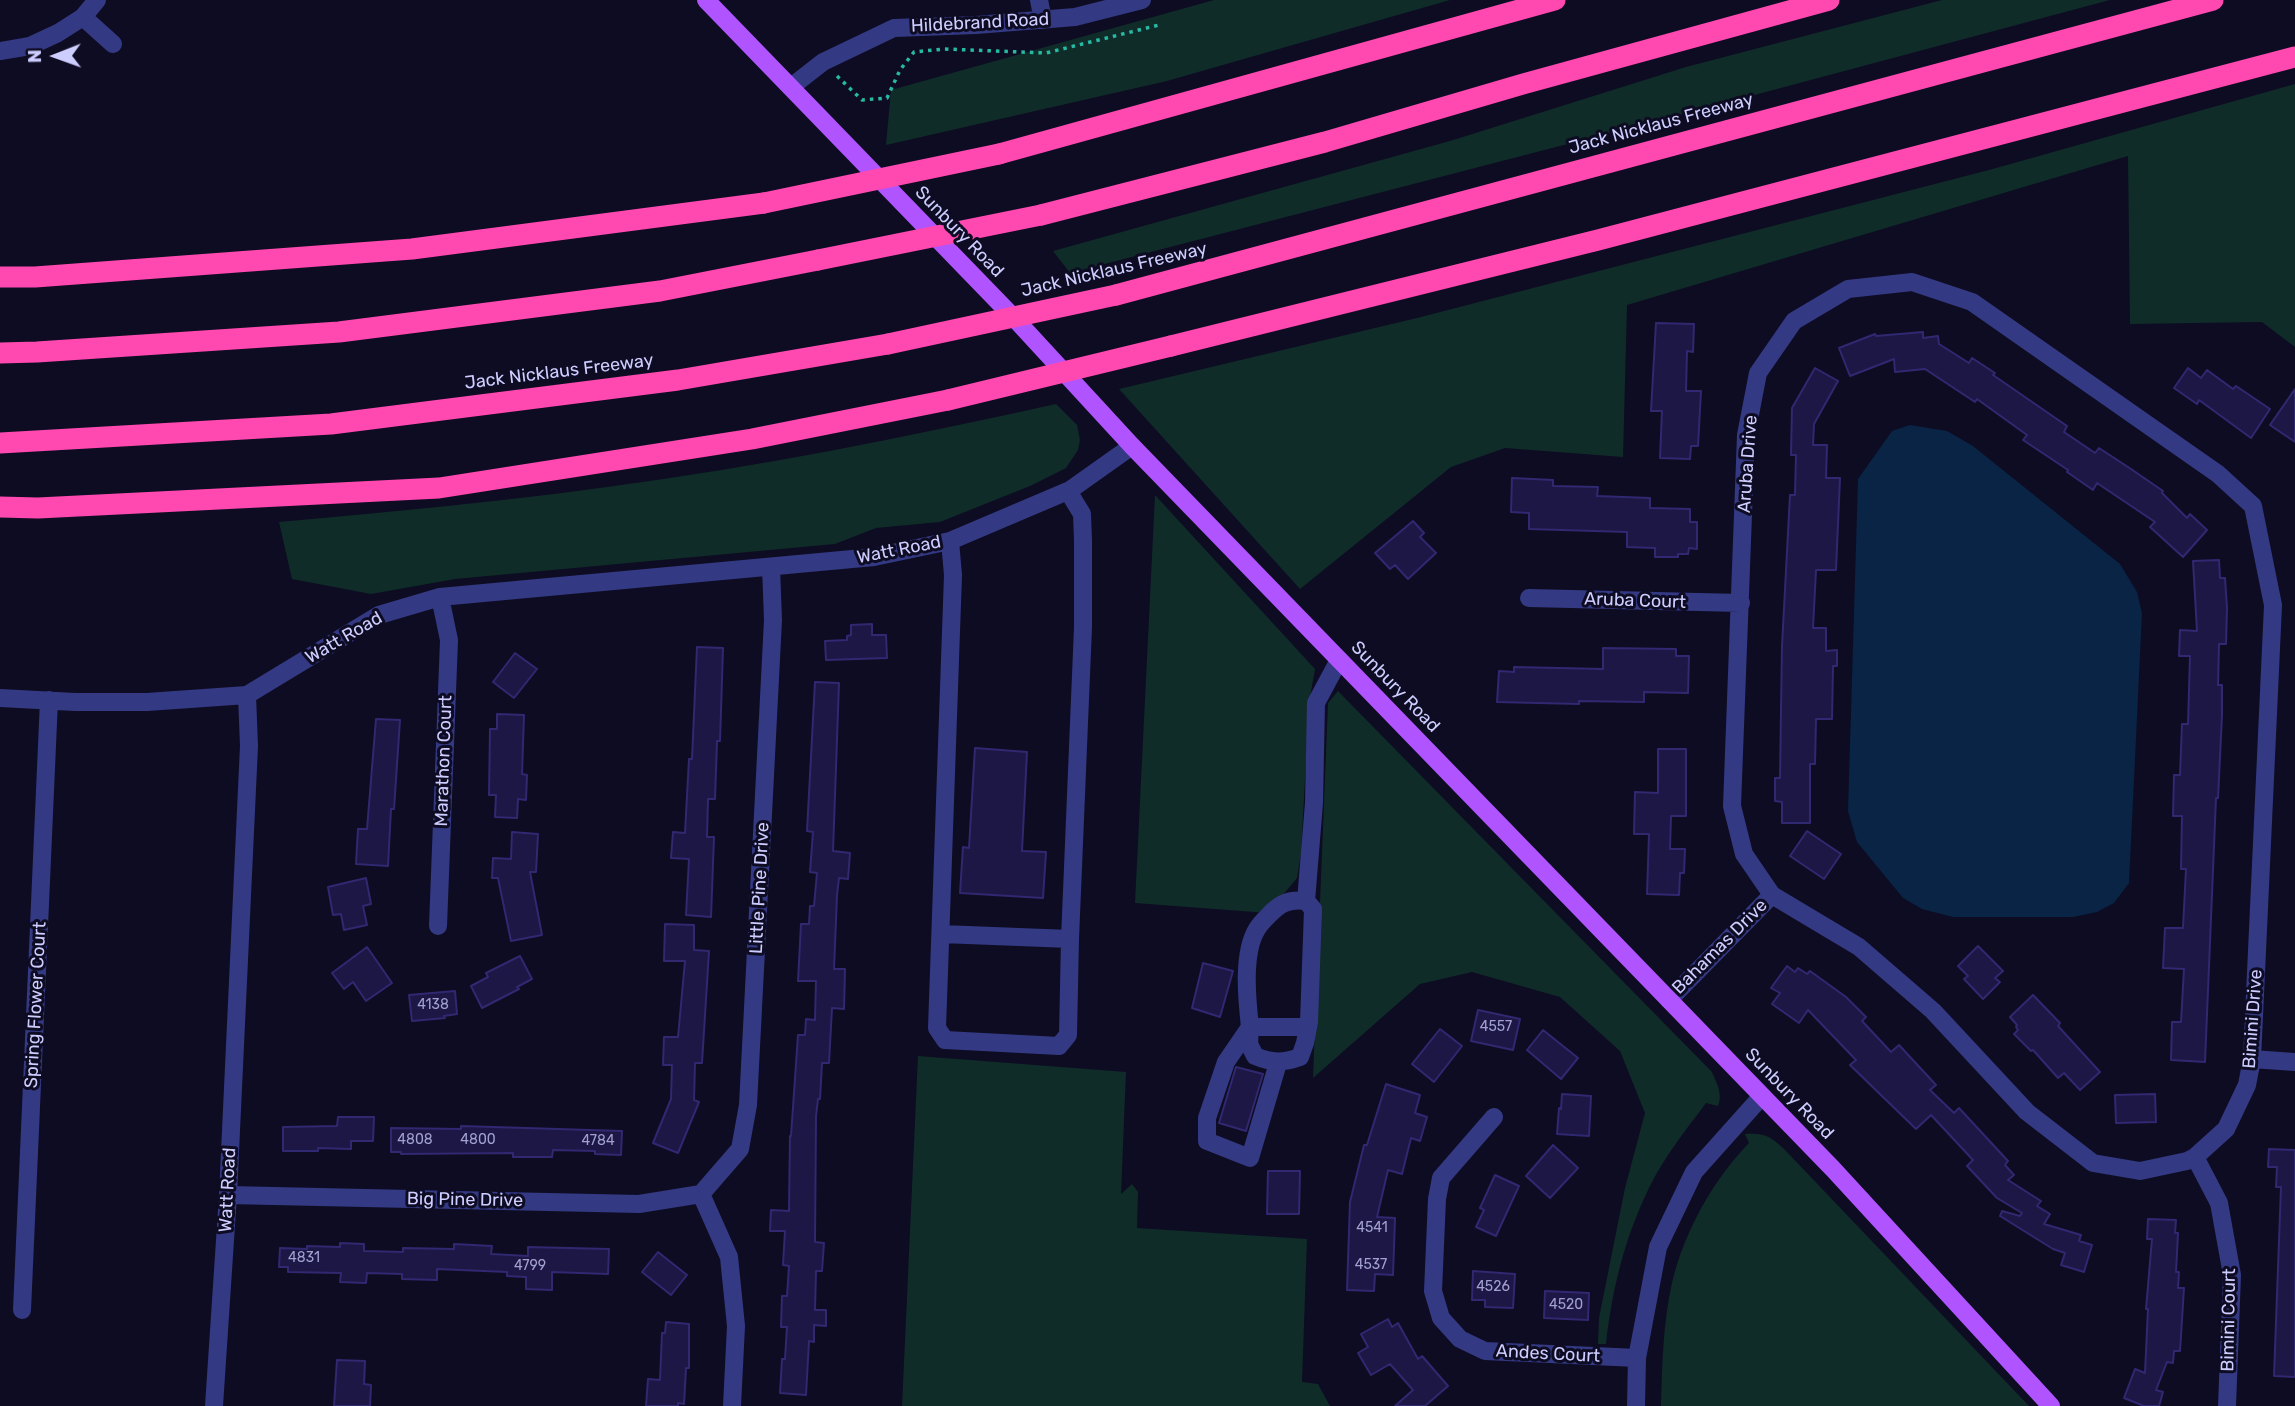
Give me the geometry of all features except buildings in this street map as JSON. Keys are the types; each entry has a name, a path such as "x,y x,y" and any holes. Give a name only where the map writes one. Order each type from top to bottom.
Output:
{"highway":[{"path":"0,277 35,277 412,249 764,203 999,155 1555,0"},
{"path":"0,353 339,331 660,291 1041,215 1325,142 1523,84 1829,0"},
{"name":"Jack Nicklaus Freeway","path":"0,443 331,424 678,380 888,344 1116,295 2213,0"},
{"path":"0,507 37,508 439,488 752,439 948,400 1171,346 1598,240 2295,57"}],"main road":[{"name":"Sunbury Road","path":"706,0 1016,320 1132,446 1860,1198 2051,1406"}],"street":[{"path":"0,51 30,46 83,17 97,0"},
{"path":"1039,0 1043,20"},
{"name":"Hildebrand Road","path":"791,87 822,62 894,28 1074,17 1133,1"},
{"path":"83,17 113,44"},
{"name":"Aruba Drive","path":"1772,895 1744,854 1732,806 1746,435 1758,373 1794,321 1848,289 1912,282 1972,302 2218,474 2253,506"},
{"name":"Watt Road","path":"214,1406 228,1195 248,746 247,695 379,615 440,597 874,557 950,541 1068,491 1132,446"},
{"path":"950,541 953,575 937,1028 945,1040 1059,1046 1068,1035 1083,627 1082,514 1068,491"},
{"name":"Bimini Drive","path":"1772,895 1859,947 1933,1011 2027,1112 2093,1163 2140,1171 2195,1157 2225,1129 2247,1085 2252,1059 2273,605 2253,506"},
{"name":"Little Pine Drive","path":"701,1194 740,1149 748,1105 773,621 771,567"},
{"name":"Marathon Court","path":"438,926 449,640 440,597"},
{"name":"Aruba Court","path":"1529,598 1741,603"},
{"path":"1306,901 1314,803 1316,703 1339,660"},
{"path":"0,698 147,702 247,695"},
{"name":"Spring Flower Court","path":"22,1310 49,701"},
{"name":"Bahamas Drive","path":"1669,1000 1772,895"},
{"path":"1291,900 1306,901 1313,909 1308,1022 1306,1043 1300,1057 1278,1063 1255,1056 1249,1044 1246,995 1251,944 1257,929 1277,906 1291,900"},
{"path":"942,934 1070,939"},
{"path":"1250,1027 1304,1027 1308,1022"},
{"path":"1250,1027 1226,1062 1207,1118 1207,1141 1250,1158 1278,1063"},
{"path":"2252,1059 2295,1062"},
{"path":"1636,1406 1637,1359 1658,1247 1694,1172 1762,1096"},
{"name":"Andes Court","path":"1494,1117 1441,1178 1437,1199 1433,1291 1441,1318 1460,1339 1485,1351 1637,1359"},
{"name":"Bimini Court","path":"2195,1157 2219,1203 2232,1275 2227,1406"},
{"path":"701,1194 729,1258 736,1326 732,1406"},
{"name":"Big Pine Drive","path":"228,1195 639,1204 701,1194"}],"path":[{"path":"832,72 862,100 887,98 900,70 914,52 944,49 1046,53 1159,25"}],"green space":[{"path":"1214,0 1450,0 1167,81 886,145 891,90"},
{"path":"1942,0 2110,0 1070,273 1053,251 1450,141 1686,67"},
{"path":"2295,84 2295,347 2262,322 2130,324 2128,156 1627,305 1623,457 1505,448 1451,467 1300,589 1119,389 1417,318 1989,170"},
{"path":"1056,404 1077,425 1080,440 1078,450 1066,468 1030,486 940,522 876,528 835,544 455,579 371,594 292,579 279,522 484,502 664,479 832,450"},
{"path":"1155,495 1315,669 1309,703 1301,854 1297,878 1268,913 1135,903"},
{"path":"1338,691 1712,1072 1716,1081 1720,1093 1718,1106 1706,1103 1661,1165 1633,1225 1612,1303 1606,1344 1598,1344 1599,1318 1625,1188 1645,1113 1620,1051 1560,997 1472,972 1420,984 1313,1078 1328,703"},
{"path":"918,1056 1126,1072 1121,1194 1132,1184 1138,1192 1137,1228 1307,1239 1302,1382 1318,1384 1330,1406 902,1406"},
{"path":"1745,1134 1768,1137 1786,1151 2029,1406 1661,1406 1665,1329 1677,1264 1692,1226 1712,1190 1749,1143"}],"water":[{"path":"1910,425 1947,431 1973,446 2120,564 2137,592 2142,613 2129,883 2114,903 2097,912 2073,917 1953,917 1922,909 1903,898 1857,842 1848,811 1858,479 1892,431"}]}
